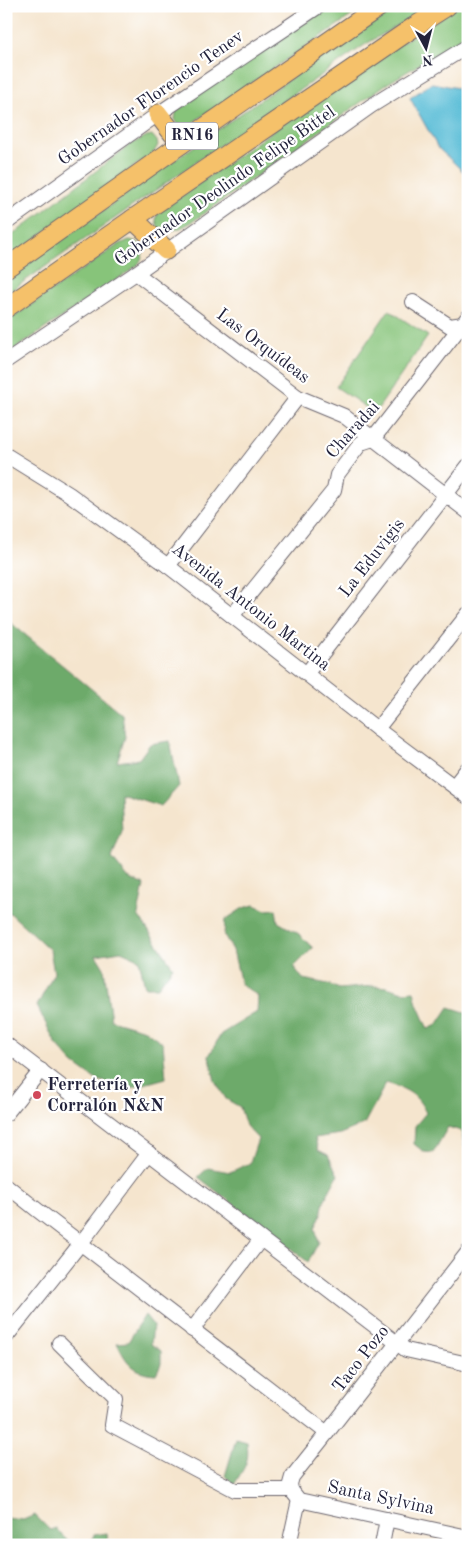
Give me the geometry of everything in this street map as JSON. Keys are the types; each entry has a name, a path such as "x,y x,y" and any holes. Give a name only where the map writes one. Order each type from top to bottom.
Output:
{"highway":[{"name":"RN16","path":"6,268 380,6"},
{"name":"RN16","path":"6,308 447,6"},
{"path":"158,114 181,144"},
{"path":"134,219 166,250"}],"street":[{"name":"Gobernador Florencio Tenev","path":"6,223 158,114 319,6"},
{"name":"Gobernador Deolindo Felipe Bittel","path":"6,361 136,273 371,106 468,46"},
{"name":"Las Orquídeas","path":"136,273 298,397 344,416 468,512"},
{"path":"414,302 450,326 466,323"},
{"name":"Charadai","path":"232,616 334,490 337,475 361,443 373,440 466,323"},
{"path":"168,566 298,397"},
{"name":"Avenida Antonio Martina","path":"6,455 69,494 168,566 377,729 468,797"},
{"name":"La Eduvigis","path":"307,673 468,466"},
{"path":"377,729 468,614"},
{"path":"454,786 468,768"},
{"path":"6,1044 397,1344 406,1350 468,1364"},
{"path":"6,1114 41,1070"},
{"path":"6,1337 81,1243 149,1153"},
{"path":"6,1185 327,1433"},
{"path":"192,1330 261,1239"},
{"name":"Taco Pozo","path":"290,1545 295,1495 290,1484 292,1477 468,1252"},
{"name":"Santa Sylvina","path":"59,1343 116,1399 112,1425 235,1490 295,1495 387,1519 468,1537"},
{"path":"382,1545 387,1519"}],"green space":[{"path":"330,6 366,6 189,125 184,126 176,123 176,111 195,94"},
{"path":"397,6 431,6 366,44 6,294 6,279 342,42"},
{"path":"459,6 468,6 468,35 385,85 192,222 172,230 158,228 156,219 158,213 349,76"},
{"path":"152,135 158,145 154,152 6,260 6,240 131,144"},
{"path":"129,240 139,243 143,249 142,257 137,266 6,355 6,322 118,245"},
{"path":"389,310 428,336 375,413 336,387"},
{"path":"6,619 122,714 125,737 117,762 139,759 150,744 170,741 179,786 161,806 120,793 122,831 112,858 128,878 144,885 138,915 173,967 158,987 145,987 139,959 121,951 96,955 104,968 111,1020 145,1030 163,1043 166,1078 126,1089 95,1079 73,1063 56,1044 37,1006 54,973 50,950 10,913 6,915"},
{"path":"254,905 266,910 276,909 278,922 299,934 313,948 294,967 303,979 328,984 339,989 373,986 387,987 403,992 414,991 417,1004 428,1029 437,1025 449,1007 465,1012 468,1017 468,1148 465,1148 461,1131 448,1127 433,1153 424,1152 414,1144 415,1126 426,1113 423,1106 415,1096 399,1087 386,1083 364,1124 340,1134 315,1138 318,1150 328,1155 338,1175 324,1201 321,1215 315,1228 319,1242 308,1262 198,1177 208,1168 230,1172 250,1163 258,1139 246,1126 240,1107 226,1099 215,1081 209,1056 221,1034 257,1012 258,996 241,984 233,950 224,935 225,920 243,908"},
{"path":"145,1315 153,1325 151,1344 161,1351 161,1364 156,1374 136,1369 127,1361 117,1343 128,1342"},
{"path":"236,1439 247,1442 248,1455 247,1461 234,1485 225,1476"},
{"path":"35,1515 50,1530 56,1528 69,1541 88,1545 6,1545 6,1518 23,1520"},
{"path":"107,1533 108,1544 88,1545 94,1535"}],"water":[{"path":"432,83 468,90 468,176 438,148 410,98"}],"place":[{"name":"Ferretería y Corralón N&N","path":"37,1095"}]}
